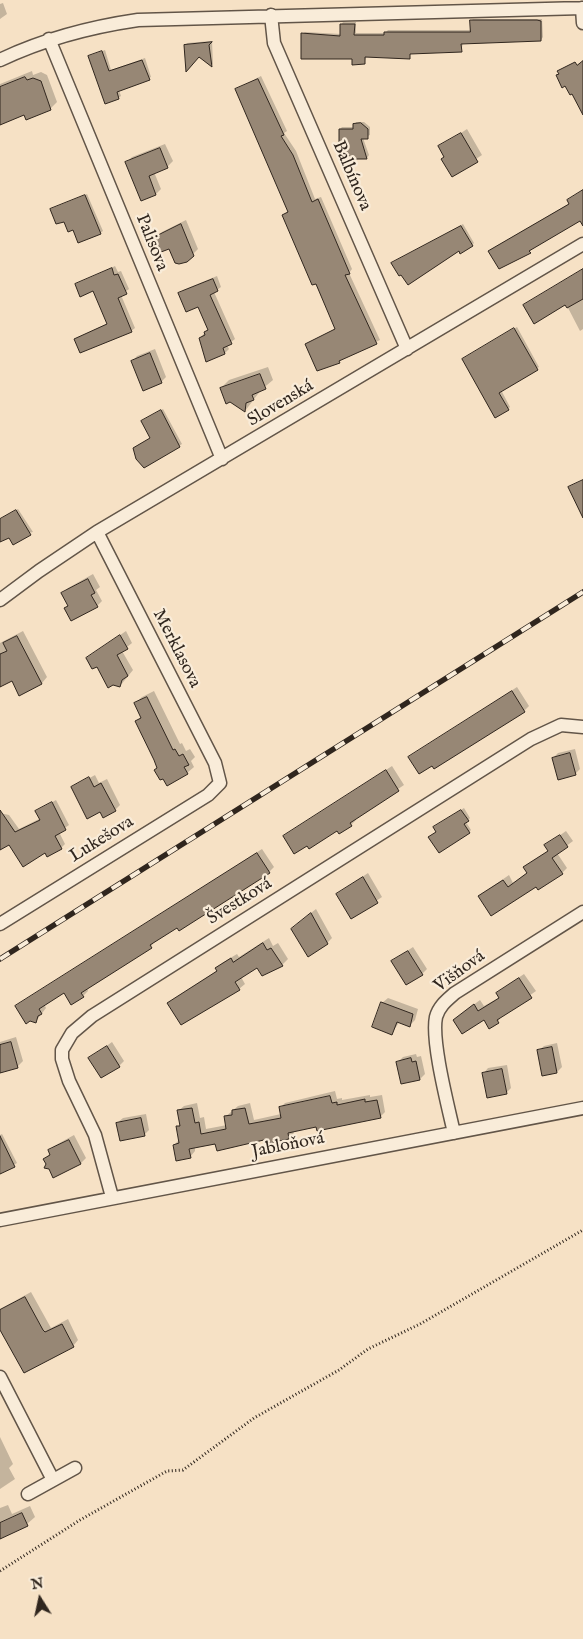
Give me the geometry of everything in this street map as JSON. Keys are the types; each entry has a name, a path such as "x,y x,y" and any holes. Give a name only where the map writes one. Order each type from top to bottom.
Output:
{"street":[{"path":"0,60 49,39 78,31 138,20 582,8 583,23"},
{"name":"Balbínova","path":"271,15 274,43 408,349"},
{"name":"Palisova","path":"49,39 222,459"},
{"name":"Slovenská","path":"0,600 39,570 98,532 583,244"},
{"name":"Merklasova","path":"98,532 215,763 220,782"},
{"name":"Švestková","path":"112,1197 95,1135 64,1070 62,1050 72,1033 101,1011 530,739 561,725 583,727"},
{"name":"Lukešova","path":"0,924 208,795 220,782"},
{"name":"Višňová","path":"454,1133 436,1037 438,1011 455,993 583,912"},
{"name":"Jabloňová","path":"0,1220 583,1108"},
{"path":"0,1377 53,1480"},
{"path":"28,1494 75,1468"}],"path":[{"path":"0,1571 80,1520 167,1471 183,1470 254,1418 339,1370 368,1348 420,1324 583,1230"}],"building":[{"path":"470,20 541,21 541,41 461,44 462,52 410,54 410,59 365,57 365,64 352,65 352,59 301,59 301,33 340,36 340,24 355,24 354,35 384,35 384,32 470,32"},
{"path":"212,42 209,45 212,67 199,57 186,72 184,45"},
{"path":"102,51 109,71 142,60 150,80 117,92 119,99 105,104 88,56"},
{"path":"583,61 583,115 572,94 570,95 565,86 562,88 556,75 559,74 557,71 575,62 577,65"},
{"path":"25,77 27,80 33,78 41,81 51,110 26,120 24,115 0,125 0,87"},
{"path":"258,79 284,135 281,136 293,155 312,202 318,199 350,274 345,275 377,344 339,361 340,363 317,371 305,344 335,329 316,284 312,285 282,215 288,212 235,89"},
{"path":"361,123 368,129 368,139 361,139 367,159 353,159 339,146 339,129 353,129 353,124"},
{"path":"461,133 478,162 452,177 441,159 444,157 438,146"},
{"path":"160,148 168,168 149,176 156,195 141,201 125,162"},
{"path":"583,190 583,226 580,221 529,251 531,253 499,269 488,251 569,204 567,200"},
{"path":"85,195 101,234 78,243 73,230 68,232 64,222 56,224 50,209"},
{"path":"181,224 194,256 187,262 179,264 175,263 169,249 161,252 155,237"},
{"path":"461,226 473,246 460,254 459,251 408,285 401,275 399,276 391,263"},
{"path":"112,268 114,275 118,274 127,294 118,298 132,332 80,353 74,339 107,324 93,291 80,297 75,284"},
{"path":"583,269 583,299 567,308 565,305 534,324 523,305"},
{"path":"213,279 218,291 210,295 232,344 223,348 225,354 206,362 199,338 205,335 204,332 208,330 198,307 186,312 178,293"},
{"path":"514,328 538,370 499,393 509,410 495,418 462,359"},
{"path":"150,353 162,383 143,391 131,361"},
{"path":"260,374 266,389 252,395 254,400 246,403 245,412 230,402 226,404 220,388"},
{"path":"161,410 180,447 144,468 136,459 133,448 150,438 141,421"},
{"path":"583,480 583,518 568,487"},
{"path":"16,510 31,535 13,545 9,538 0,542 0,519"},
{"path":"88,579 95,593 91,595 98,607 71,621 64,608 68,606 61,593"},
{"path":"120,635 128,649 117,655 128,676 122,680 120,687 113,685 108,688 97,667 92,669 86,658"},
{"path":"17,636 42,684 19,696 12,681 0,687 0,654 7,651 3,643"},
{"path":"512,691 525,712 434,769 432,766 419,774 408,757"},
{"path":"147,697 173,750 175,749 179,756 183,754 189,765 184,767 188,774 167,786 163,779 160,780 154,770 157,768 154,760 135,721 141,718 134,703"},
{"path":"570,753 576,775 558,780 552,758"},
{"path":"386,770 399,791 350,823 352,826 339,834 337,831 309,849 307,846 294,854 283,836"},
{"path":"89,777 94,787 101,783 116,811 103,818 100,812 87,819 71,787"},
{"path":"52,802 66,830 55,836 62,849 47,857 45,853 23,867 9,845 0,850 0,810 15,832 40,820 35,811"},
{"path":"461,810 469,821 464,824 470,833 439,853 428,837 436,832 433,827"},
{"path":"560,835 568,847 552,858 563,874 538,890 536,887 491,916 478,896 503,880 508,887 527,873 523,867 548,851 544,845"},
{"path":"257,853 270,873 179,931 177,928 150,945 152,948 81,993 84,997 71,1005 64,993 39,1009 42,1014 38,1016 36,1023 30,1021 26,1024 15,1006"},
{"path":"363,877 378,903 351,919 336,894"},
{"path":"311,913 328,944 308,957 291,929"},
{"path":"263,943 267,950 271,948 283,966 262,976 257,968 235,982 240,990 181,1025 167,1003 217,971 215,968 231,958 233,962"},
{"path":"408,951 423,975 406,985 391,961"},
{"path":"519,978 532,998 497,1020 499,1023 489,1029 484,1020 462,1034 453,1020 474,1004 478,1011 499,998 496,993"},
{"path":"381,1002 413,1014 410,1027 397,1022 392,1035 372,1027"},
{"path":"11,1042 18,1068 0,1073 0,1045"},
{"path":"107,1046 120,1067 101,1078 88,1058"},
{"path":"552,1047 557,1073 542,1076 537,1050"},
{"path":"411,1058 412,1062 416,1061 420,1080 401,1084 396,1062"},
{"path":"502,1069 507,1094 487,1098 482,1073"},
{"path":"330,1096 332,1103 337,1102 337,1105 365,1099 365,1102 377,1100 381,1118 317,1131 316,1127 288,1133 289,1139 269,1143 268,1139 217,1151 215,1144 189,1149 191,1158 176,1161 173,1145 179,1143 176,1126 180,1126 177,1110 192,1108 195,1123 199,1122 201,1134 226,1129 224,1116 232,1115 232,1110 245,1108 249,1124 281,1118 279,1107"},
{"path":"141,1118 145,1136 120,1141 116,1123"},
{"path":"0,1136 15,1167 0,1174"},
{"path":"69,1140 81,1164 53,1178 49,1169 44,1168 46,1164 43,1159 50,1155 48,1150"},
{"path":"25,1297 43,1330 45,1332 62,1324 74,1347 24,1373 0,1330 0,1310"},
{"path":"22,1513 28,1526 0,1539 0,1523"}],"railway":[{"path":"0,959 583,592"}]}
